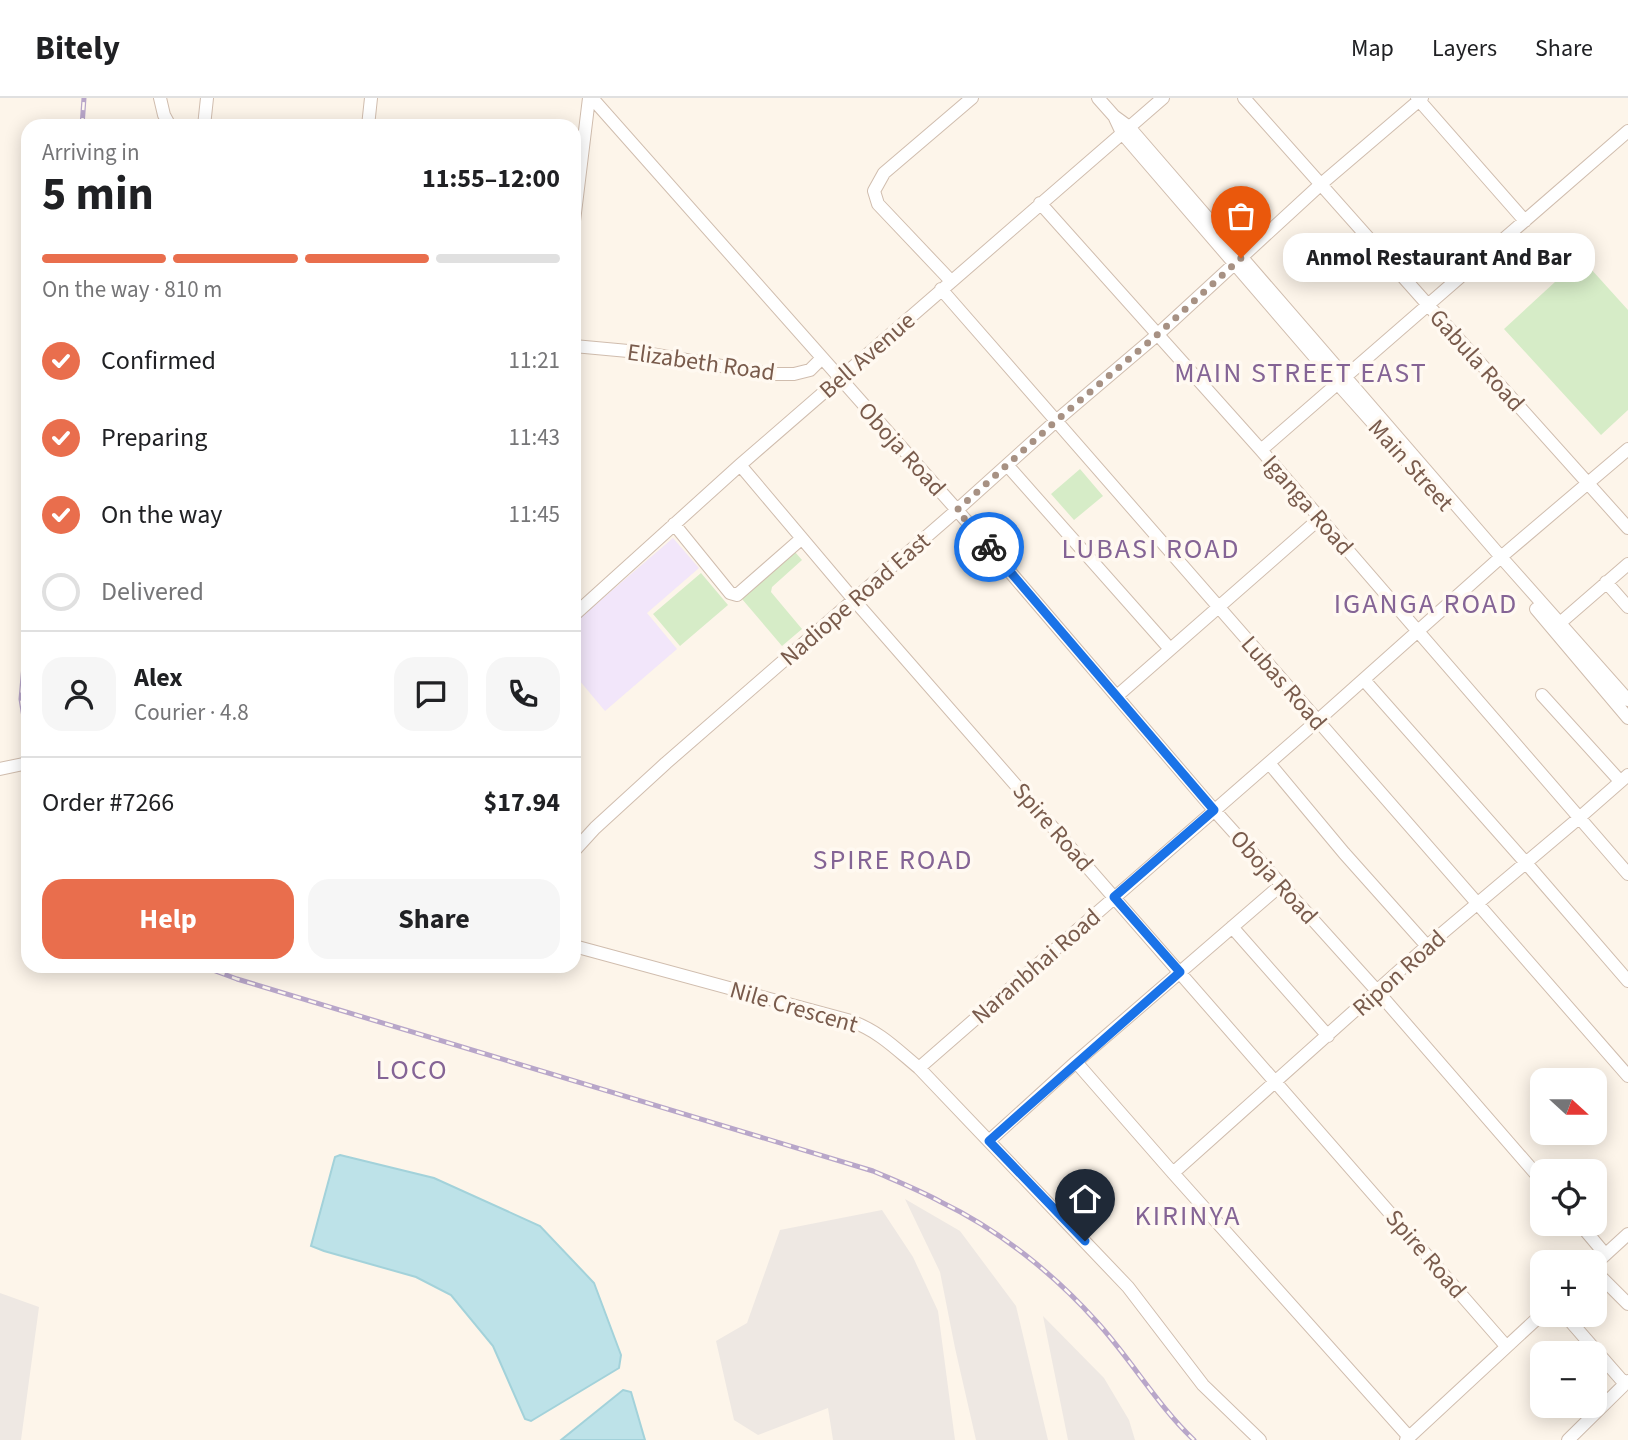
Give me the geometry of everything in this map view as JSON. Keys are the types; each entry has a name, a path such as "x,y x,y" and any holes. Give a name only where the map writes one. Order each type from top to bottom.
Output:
{"street":[{"path":"160,98 166,119"},
{"path":"205,119 207,98"},
{"path":"368,119 370,98"},
{"path":"581,170 591,98"},
{"name":"Oboja Road","path":"591,98 957,510 1214,810 1378,992 1530,1167"},
{"name":"Lubas Road","path":"972,98 884,173 874,191 878,204 1057,420 1628,1076"},
{"name":"Main Street","path":"1098,98 1237,261 1499,559 1628,718"},
{"name":"Bell Avenue","path":"581,604 1163,98"},
{"name":"Gabula Road","path":"1244,98 1628,528"},
{"path":"1419,99 1525,220"},
{"name":"Nadiope Road East","path":"581,843 666,763 1157,335 1320,185 1419,99"},
{"path":"1261,450 1628,131"},
{"name":"Iganga Road","path":"1040,204 1261,450 1628,874"},
{"name":"Elizabeth Road","path":"581,347 639,352 769,374 794,374 810,370 822,358"},
{"name":"Naranbhai Road","path":"919,1068 1628,449"},
{"name":"Spire Road","path":"740,465 854,600 1506,1346"},
{"path":"1007,465 1170,649"},
{"path":"1117,696 1319,519"},
{"path":"674,524 730,593 737,595 801,538"},
{"name":"Main Street","path":"1499,559 1628,700"},
{"path":"1560,623 1628,564"},
{"path":"1606,582 1628,607"},
{"path":"1364,680 1628,981"},
{"path":"1542,695 1624,778"},
{"path":"1269,763 1427,946"},
{"path":"0,769 21,764"},
{"name":"Ripon Road","path":"1173,1173 1427,946 1624,778"},
{"path":"989,1141 1281,885"},
{"path":"1232,927 1328,1036"},
{"name":"Nile Crescent","path":"581,948 851,1021 883,1037 919,1068 1128,1287 1203,1385 1260,1440"},
{"path":"1076,1062 1408,1438 1530,1325"},
{"path":"1607,1252 1628,1234"},
{"path":"1590,1236 1602,1250"},
{"path":"1607,1281 1628,1304"},
{"path":"1568,1440 1626,1382 1576,1327"}],"shaded area":[{"path":"673,538 699,568 647,613 677,649 605,711 581,682 581,617"},
{"path":"905,1199 960,1231 1016,1306 1048,1440 976,1440 940,1272"},
{"path":"882,1210 913,1257 938,1311 955,1440 833,1440 828,1408 758,1435 734,1420 716,1341 747,1323 780,1230"},
{"path":"0,1293 39,1307 21,1440 0,1440"},
{"path":"1043,1316 1104,1378 1129,1420 1135,1440 1068,1440"}],"green space":[{"path":"1581,258 1628,310 1628,410 1601,435 1504,329"},
{"path":"1080,469 1103,496 1074,520 1051,494"},
{"path":"795,552 802,560 772,587 771,592 802,629 782,646 742,599"},
{"path":"701,573 728,605 680,646 653,614"}],"water":[{"path":"340,1155 434,1178 540,1226 594,1283 621,1355 619,1368 531,1421 525,1419 493,1346 451,1295 416,1277 311,1246 335,1157"},
{"path":"623,1390 631,1392 645,1440 561,1440"}],"railway":[{"path":"82,119 84,98"},
{"path":"221,973 873,1171 924,1194 963,1213 1004,1239 1062,1286 1109,1336 1168,1412 1194,1440"}],"way so far":[{"path":"989,547 957,510 1241,258"}],"place":[{"name":"Anmol Restaurant And Bar","path":"1241,258"}],"district":[{"name":"MAIN STREET EAST","path":"1301,372"},
{"name":"LUBASI ROAD","path":"1151,548"},
{"name":"IGANGA ROAD","path":"1426,603"},
{"name":"SPIRE ROAD","path":"893,859"},
{"name":"LOCO","path":"412,1069"},
{"name":"KIRINYA","path":"1188,1215"}],"route":[{"path":"989,547 1214,810 1114,897 1180,972 989,1141 1085,1241"}]}
